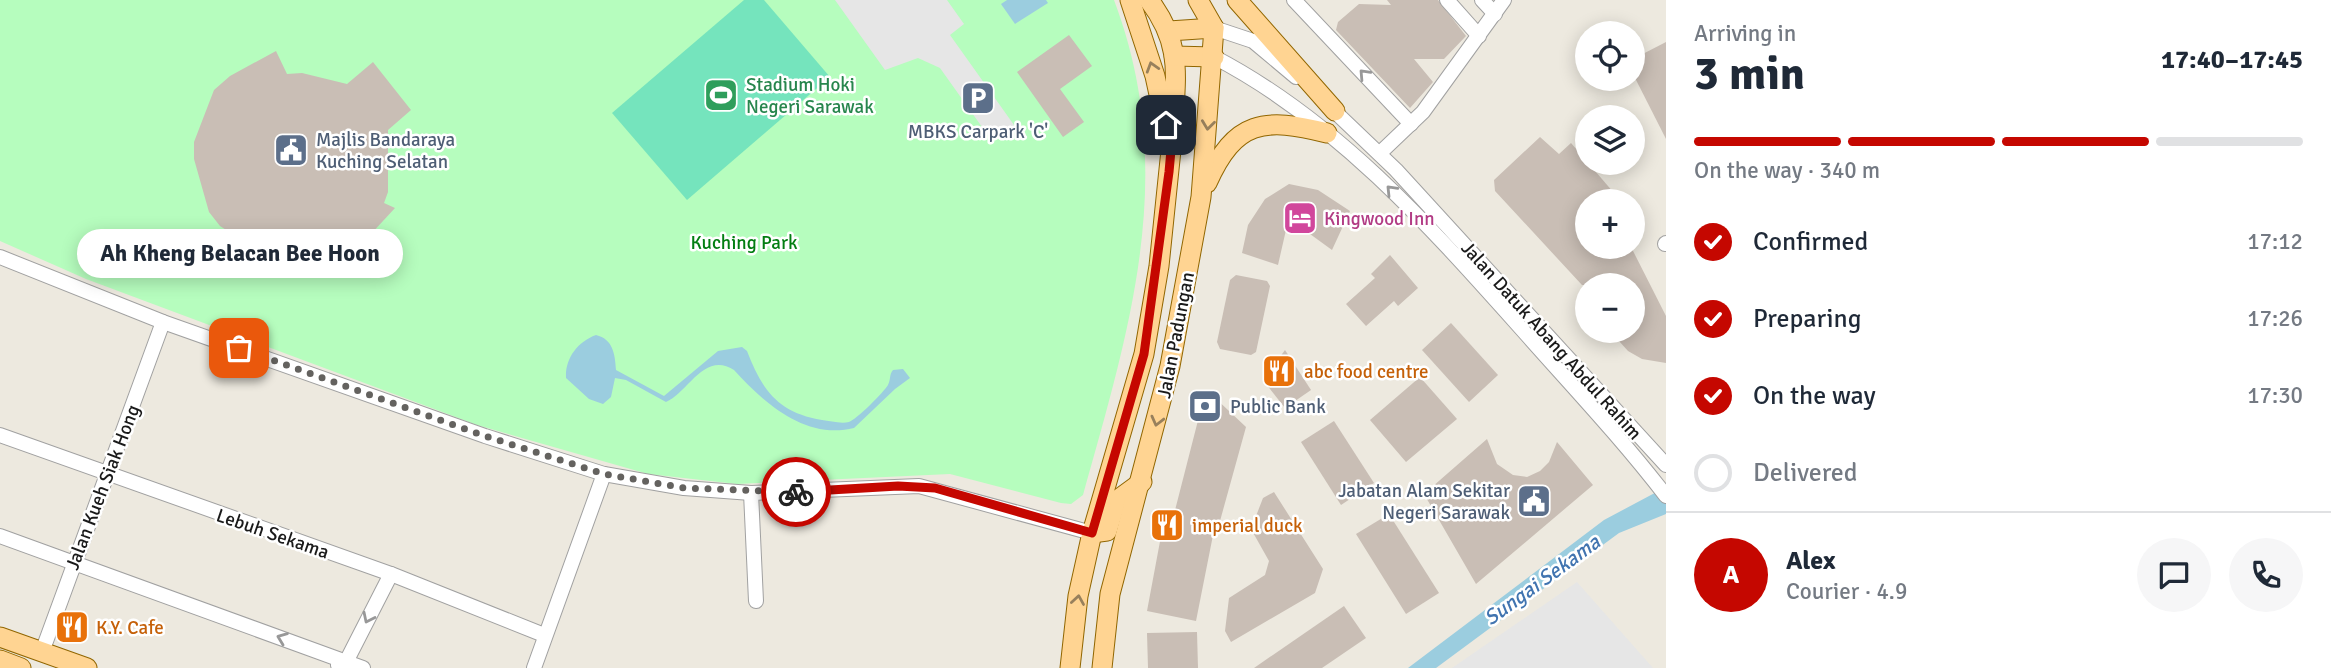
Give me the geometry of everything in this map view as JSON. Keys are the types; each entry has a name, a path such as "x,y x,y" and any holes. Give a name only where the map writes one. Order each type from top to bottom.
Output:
{"main road":[{"name":"Jalan Padungan","path":"1070,668 1078,596 1092,533 1144,354 1159,265 1171,150 1155,76 1130,0"},
{"path":"1149,0 1169,31 1176,67 1171,150"},
{"path":"1169,31 1214,27 1198,0"},
{"path":"1237,0 1335,111"},
{"name":"Jalan Padungan","path":"1102,668 1110,594 1142,482 1170,366 1201,197 1214,57 1214,27"},
{"path":"1174,56 1214,57"},
{"path":"1201,197 1219,158 1240,134 1270,124 1298,125 1327,133"},
{"path":"1092,533 1107,531 1116,501 1142,482"},
{"path":"0,637 48,660 86,668"},
{"path":"0,660 21,668"}],"street":[{"path":"1294,0 1410,124"},
{"path":"1447,0 1479,36"},
{"path":"1482,0 1495,14"},
{"path":"1380,153 1410,124 1450,78 1504,0"},
{"name":"Jalan Datuk Abang Abdul Rahim","path":"1214,27 1253,41 1380,153 1666,466"},
{"name":"Jalan Datuk Abang Abdul Rahim","path":"1214,57 1288,103 1384,182 1476,278 1666,496"},
{"path":"0,257 163,322 485,436 604,474 684,488 751,493 927,487 1092,533"},
{"name":"Jalan Kueh Siak Hong","path":"48,660 73,563 163,322"},
{"name":"Lebuh Sekama","path":"0,435 391,574 544,635"},
{"path":"534,668 604,474"},
{"path":"751,493 756,601"},
{"path":"0,536 340,665 363,668"},
{"path":"340,665 391,574"}],"green space":[{"name":"Kuching Park","path":"0,0 1114,0 1133,64 1143,126 1145,188 1131,310 1083,495 1071,504 1061,503 950,474 737,484 648,474 477,425 86,279 0,241"},
{"name":"Stadium Hoki Negeri Sarawak","path":"744,0 764,0 830,77 687,200 612,113"}],"shaded area":[{"name":"MBKS Carpark 'C'","path":"835,0 947,0 964,24 950,35 1014,125 992,141 940,68 918,58 885,70"},
{"path":"1577,582 1653,668 1452,668"}],"water":[{"path":"1007,0 1046,0 1048,3 1015,24 1001,4"},
{"path":"596,335 610,344 616,370 664,396 718,351 742,347 747,351 766,388 783,405 807,417 843,423 853,420 881,393 888,385 893,370 903,369 910,378 854,428 836,430 819,429 787,416 759,395 734,370 723,366 705,369 666,402 626,380 615,378 611,397 603,404 589,399 566,378 573,352"},
{"name":"Sungai Sekama","path":"1666,487 1666,514 1619,533 1436,668 1408,668 1604,520"}],"building":[{"path":"1387,0 1438,0 1466,36 1444,59 1414,59 1433,82 1410,108 1336,30 1338,22 1359,4 1391,5"},
{"path":"1069,35 1092,66 1060,89 1084,122 1063,137 1017,72"},
{"path":"1666,42 1666,139 1642,91 1645,91 1645,53"},
{"name":"Majlis Bandaraya Kuching Selatan","path":"276,51 287,74 302,73 347,84 373,62 411,110 388,130 388,192 384,203 395,208 358,248 341,256 283,262 269,258 220,226 209,212 194,159 194,142 214,90 230,76"},
{"path":"1540,137 1559,154 1571,143 1575,148 1575,175 1599,175 1611,189 1575,189 1575,259 1637,259 1644,273 1575,273 1575,277 1495,191 1494,180"},
{"name":"Kingwood Inn","path":"1289,184 1318,190 1350,211 1332,250 1299,226 1286,230 1278,265 1242,253 1248,225 1265,199"},
{"path":"1390,255 1418,288 1398,306 1394,301 1366,326 1346,304 1375,278 1371,274"},
{"path":"1236,275 1267,281 1270,286 1256,352 1251,355 1220,349 1217,342 1230,280"},
{"path":"1645,275 1666,316 1666,363 1642,359 1621,343 1645,343"},
{"path":"1451,323 1498,375 1469,402 1422,350"},
{"path":"1285,350 1311,390 1285,408 1263,380"},
{"path":"1420,377 1457,419 1406,462 1370,420"},
{"path":"1212,395 1246,427 1220,521 1216,520 1196,621 1147,611 1164,520 1172,522 1204,397"},
{"path":"1334,421 1374,483 1341,505 1301,442"},
{"path":"1487,439 1497,464 1513,475 1527,477 1540,471 1549,462 1557,442 1593,485 1476,584 1424,494"},
{"path":"1274,492 1323,569 1315,593 1231,642 1225,631 1229,598 1265,575 1269,561 1251,529 1263,498"},
{"path":"1389,514 1439,593 1406,614 1356,534"},
{"path":"1344,606 1366,638 1322,668 1254,668"},
{"path":"1197,632 1198,668 1148,668 1147,633"}],"way so far":[{"path":"239,348 485,436 604,474 684,488 751,493 796,492"}],"place":[{"name":"Stadium Hoki Negeri Sarawak","path":"721,95"},
{"name":"MBKS Carpark 'C'","path":"978,98"},
{"name":"Majlis Bandaraya Kuching Selatan","path":"291,150"},
{"name":"Kingwood Inn","path":"1300,218"},
{"name":"Ah Kheng Belacan Bee Hoon","path":"239,348"},
{"name":"abc food centre","path":"1279,371"},
{"name":"Public Bank","path":"1205,406"},
{"name":"Jabatan Alam Sekitar Negeri Sarawak","path":"1534,501"},
{"name":"imperial duck","path":"1167,525"},
{"name":"K.Y. Cafe","path":"72,627"}],"route":[{"path":"796,492 898,486 935,488 1092,533 1144,354 1159,265 1169,172 1171,150 1166,125"}]}
